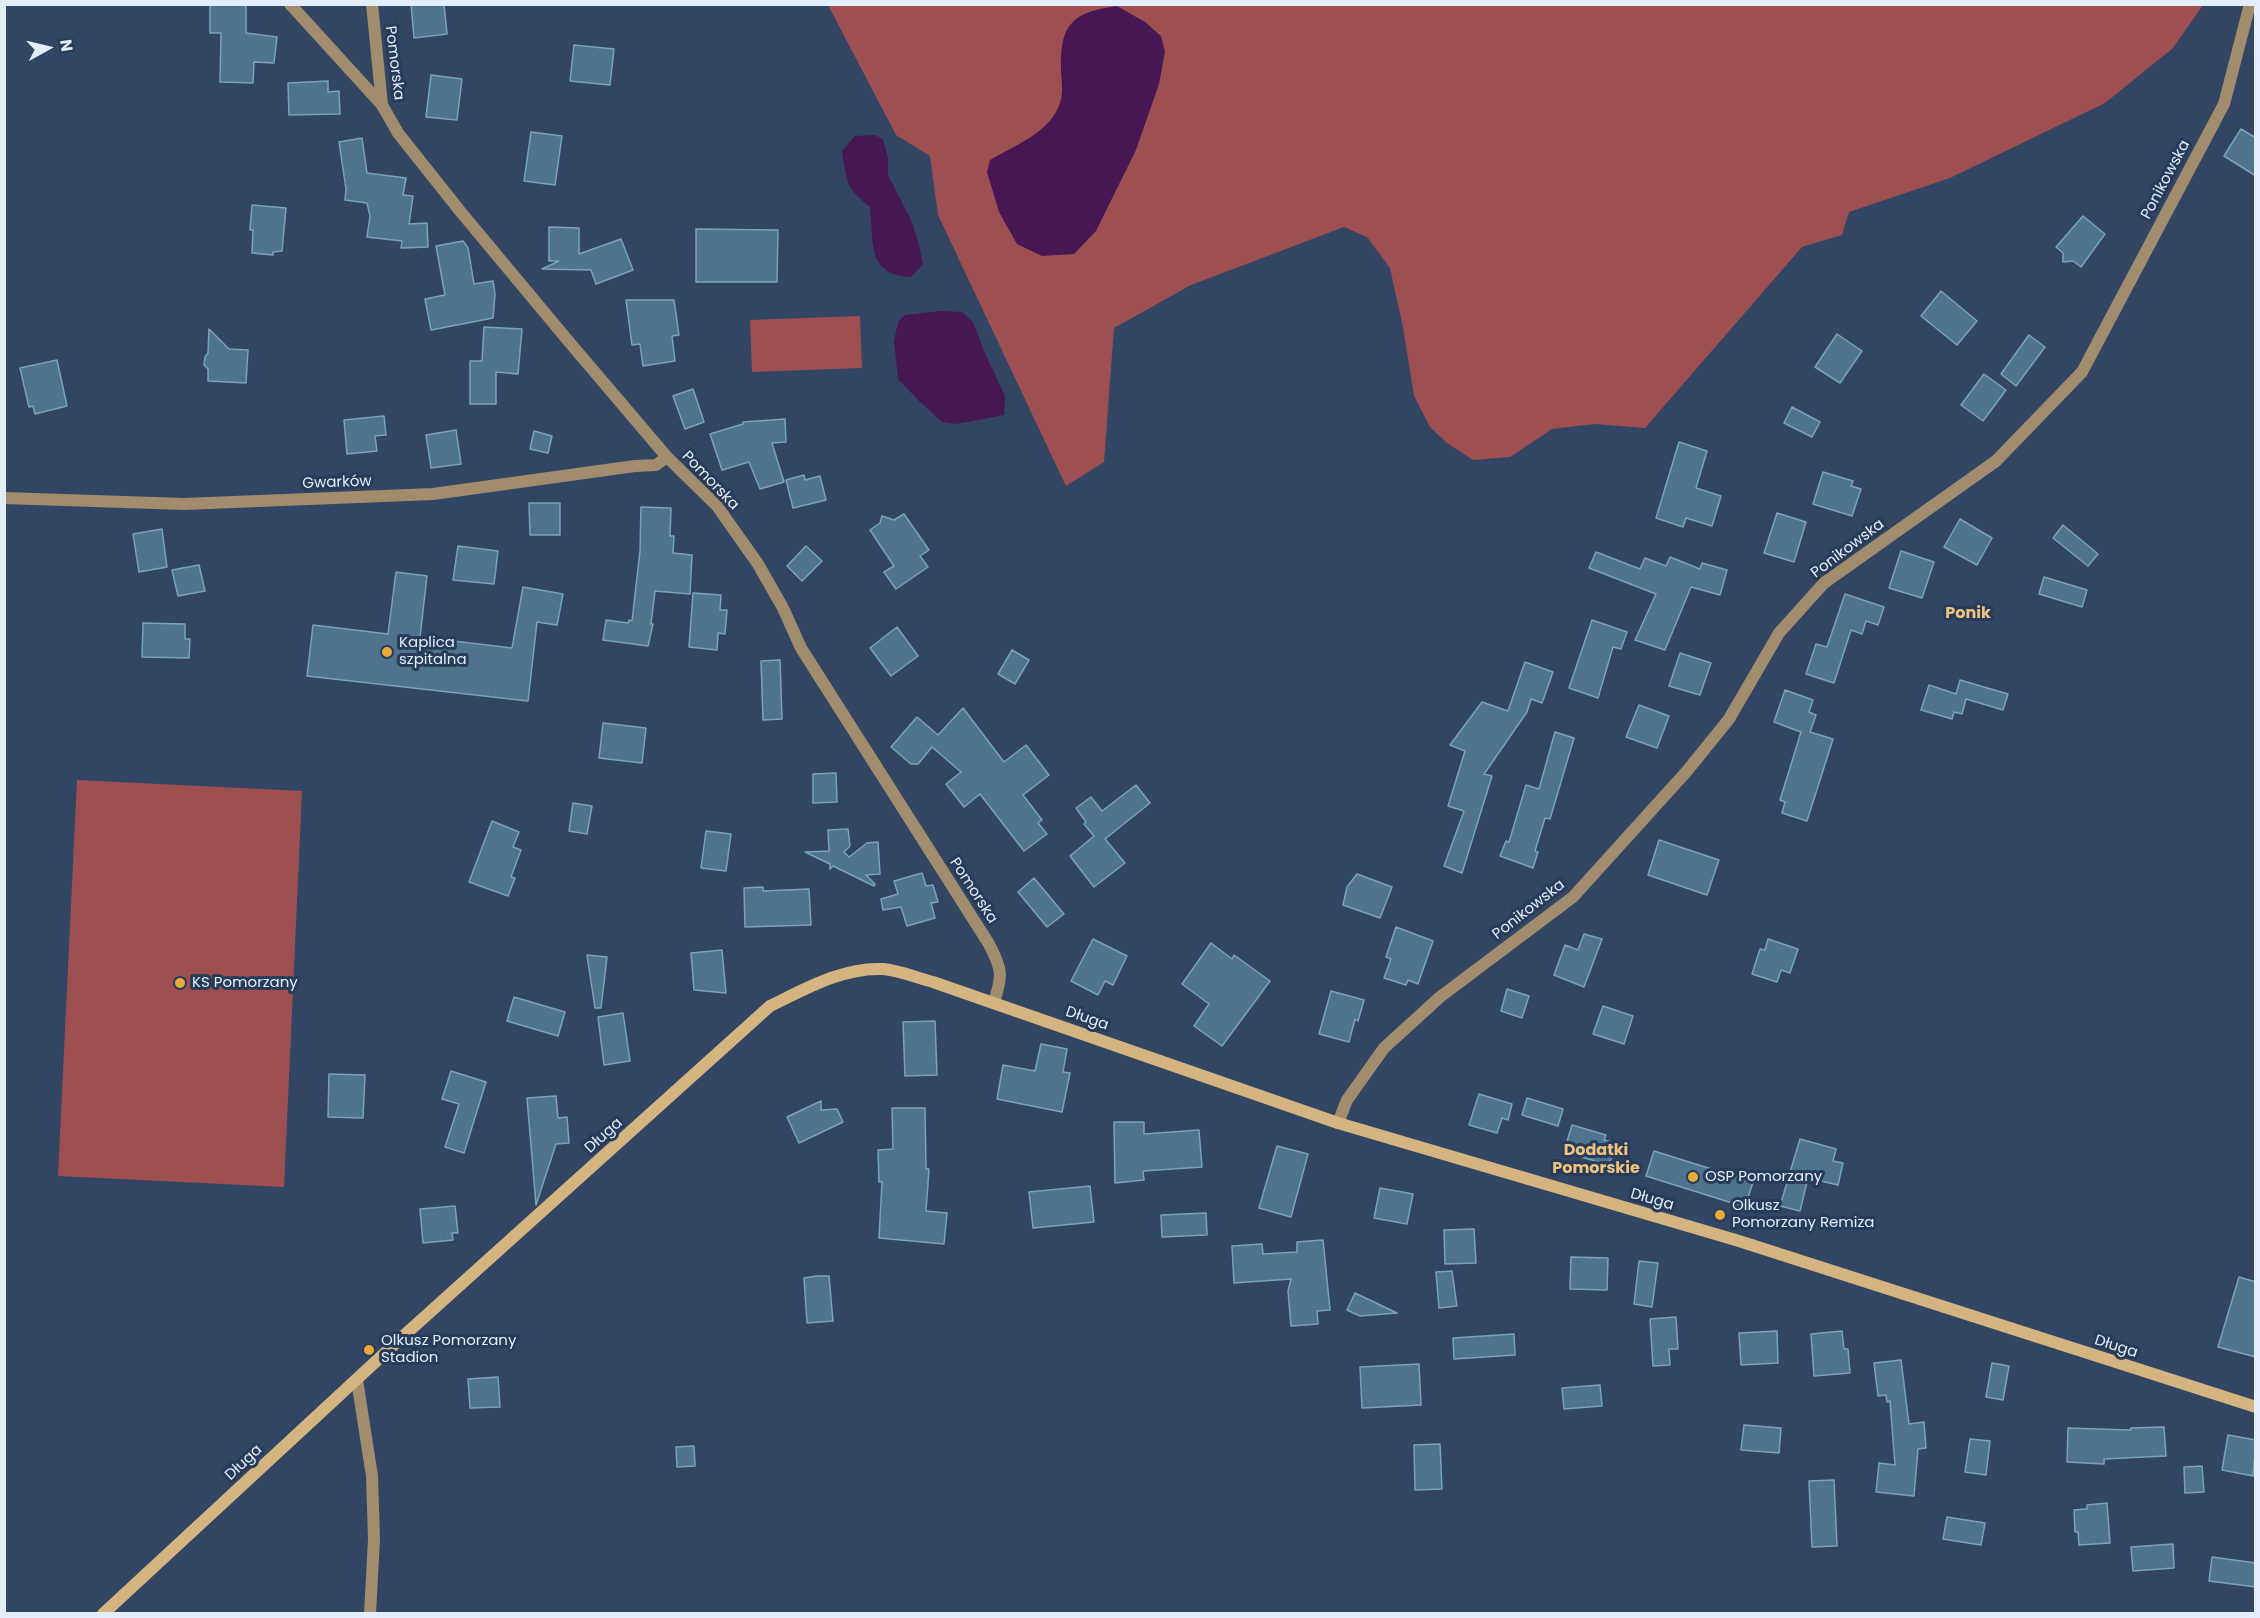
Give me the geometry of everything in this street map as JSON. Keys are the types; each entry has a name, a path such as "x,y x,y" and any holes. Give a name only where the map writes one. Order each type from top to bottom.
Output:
{"street":[{"path":"291,4 382,105"},
{"name":"Pomorska","path":"372,4 382,105 398,133 460,211 668,457 717,506 745,545 783,608 801,648 1001,965 1001,981 994,1002"},
{"name":"Ponikowska","path":"1338,1123 1347,1100 1384,1048 1440,997 1573,897 1687,771 1729,719 1779,633 1824,583 1996,461 2082,372 2224,104 2250,4"},
{"name":"Gwarków","path":"4,498 184,504 433,494 656,465 668,457"},
{"name":"Długa","path":"103,1614 399,1340 770,1006 822,981 859,971 885,969 933,982 1338,1123 1739,1241 2256,1407"},
{"path":"357,1380 372,1476 374,1539 370,1614"}],"shaded area":[{"path":"828,5 2203,5 2173,48 2105,103 1950,178 1849,212 1842,235 1802,247 1645,428 1595,424 1552,429 1510,457 1473,460 1447,443 1430,427 1414,396 1403,327 1390,268 1367,237 1344,227 1191,285 1114,328 1104,462 1066,486 938,215 930,156 896,135"},
{"path":"1117,6 1145,22 1161,36 1165,52 1159,84 1136,150 1096,231 1074,254 1042,256 1017,244 999,212 987,172 990,160 1031,137 1055,113 1062,94 1063,39 1073,22 1090,12"},
{"path":"875,135 883,139 888,158 888,175 911,220 919,244 923,264 911,277 896,275 879,263 873,244 870,207 851,189 846,177 842,151 855,136"},
{"path":"940,311 962,312 973,322 1005,396 1004,415 957,424 942,422 898,379 894,341 898,322 905,315"},
{"path":"860,316 862,368 752,372 750,320"},
{"name":"KS Pomorzany","path":"77,780 302,791 284,1187 58,1176"}],"building":[{"path":"210,4 246,4 246,33 277,37 274,63 254,62 253,83 220,82 221,33 210,33"},
{"path":"411,4 444,4 447,34 414,38"},
{"path":"574,45 614,49 610,85 570,81"},
{"path":"431,75 462,79 457,120 426,117"},
{"path":"328,81 328,92 339,91 340,114 289,115 288,83"},
{"path":"2241,129 2256,138 2256,176 2224,156"},
{"path":"531,132 562,136 555,185 524,181"},
{"path":"362,138 367,173 406,178 403,195 413,196 409,224 427,223 428,247 401,248 402,241 367,237 370,216 367,203 345,200 346,189 339,142"},
{"path":"252,205 286,208 282,251 273,252 273,255 252,253 253,230 250,230"},
{"path":"2083,216 2105,234 2081,267 2073,261 2063,262 2063,253 2056,247"},
{"path":"549,227 579,228 579,254 621,239 633,270 596,284 591,270 542,269 559,261 549,261"},
{"path":"696,229 778,230 777,282 696,282"},
{"path":"463,241 468,248 474,284 493,281 495,294 493,318 431,330 425,299 445,295 436,246"},
{"path":"1941,291 1977,321 1957,345 1921,316"},
{"path":"626,300 674,300 679,335 672,336 675,361 643,366 640,344 632,345"},
{"path":"484,327 522,329 518,374 496,372 496,404 470,404 470,361 482,361"},
{"path":"209,329 229,349 248,350 246,383 208,381 208,369 204,365 208,353"},
{"path":"1837,334 1862,351 1840,383 1815,367"},
{"path":"2029,335 2045,347 2016,386 2001,374"},
{"path":"57,360 67,406 35,414 33,406 29,407 20,368"},
{"path":"1984,374 2006,390 1983,421 1961,405"},
{"path":"693,389 704,422 685,429 673,396"},
{"path":"1792,407 1820,422 1812,437 1784,423"},
{"path":"384,416 386,435 375,436 377,451 347,454 344,420"},
{"path":"785,419 786,442 772,443 784,482 760,489 749,462 722,470 710,434 743,424 743,422"},
{"path":"456,430 461,464 431,468 426,435"},
{"path":"534,431 552,436 548,453 530,449"},
{"path":"1679,442 1707,451 1696,488 1721,496 1712,526 1686,518 1683,527 1656,518"},
{"path":"1823,472 1853,481 1851,486 1861,489 1852,516 1813,504"},
{"path":"804,475 805,480 820,476 826,500 793,508 786,480"},
{"path":"529,503 560,503 560,535 530,535"},
{"path":"641,507 671,508 670,536 674,536 673,553 692,555 690,594 655,591 651,624 653,624 648,646 603,640 606,620 628,623 629,620 632,621 640,551"},
{"path":"1777,513 1806,522 1794,562 1764,553"},
{"path":"904,514 929,550 920,556 928,567 896,589 884,572 894,566 870,530 880,523 882,516 894,520"},
{"path":"1960,519 1992,538 1977,565 1944,547"},
{"path":"2063,525 2098,554 2088,566 2053,538"},
{"path":"162,529 167,567 139,572 133,534"},
{"path":"458,546 498,551 494,584 453,580"},
{"path":"806,546 822,561 802,581 787,566"},
{"path":"1901,551 1934,562 1922,598 1889,588"},
{"path":"1596,552 1640,569 1645,558 1666,566 1670,557 1700,569 1702,563 1727,570 1720,595 1691,587 1665,650 1635,640 1656,594 1589,568"},
{"path":"199,565 205,591 178,596 172,570"},
{"path":"396,572 427,576 420,637 512,648 523,587 563,594 557,625 537,622 528,701 307,676 313,625 388,634"},
{"path":"2044,577 2087,590 2082,607 2039,594"},
{"path":"693,593 721,595 720,610 727,610 725,634 718,633 717,650 689,647"},
{"path":"1845,594 1884,607 1878,625 1866,621 1862,634 1851,630 1834,683 1806,674 1816,644 1827,647"},
{"path":"1592,620 1627,632 1621,649 1613,647 1598,698 1569,688"},
{"path":"143,623 185,624 185,639 190,639 189,658 142,657"},
{"path":"897,627 918,656 891,676 870,648"},
{"path":"1012,650 1029,660 1015,684 998,674"},
{"path":"1680,653 1711,663 1700,695 1669,686"},
{"path":"780,660 782,719 763,720 761,661"},
{"path":"1525,662 1553,672 1542,703 1531,699 1527,712 1484,774 1492,776 1462,873 1444,866 1464,811 1448,806 1465,751 1450,745 1482,702 1508,711"},
{"path":"1960,680 2008,694 2003,710 1966,699 1962,714 1954,712 1952,719 1921,710 1929,685 1956,694"},
{"path":"1785,690 1813,700 1809,712 1816,715 1810,732 1833,739 1807,821 1782,813 1785,802 1780,800 1801,732 1774,722"},
{"path":"1639,705 1669,716 1657,748 1626,737"},
{"path":"963,708 1004,762 1026,745 1049,775 1023,795 1042,820 1038,823 1047,834 1024,851 980,794 964,807 946,784 961,772 932,747 918,764 911,764 891,747 917,717 938,735"},
{"path":"603,723 646,728 642,763 599,758"},
{"path":"1555,732 1574,738 1550,819 1545,818 1535,851 1538,852 1533,868 1500,856 1506,841 1509,842 1526,785 1539,789"},
{"path":"836,773 837,802 813,803 813,774"},
{"path":"1136,785 1150,803 1105,839 1125,863 1094,887 1070,856 1094,836 1084,824 1086,822 1076,808 1091,797 1102,811"},
{"path":"573,803 592,806 587,834 569,831"},
{"path":"492,821 519,832 513,847 521,850 511,877 515,878 508,896 469,882"},
{"path":"848,829 850,846 844,852 849,857 867,843 878,842 880,874 866,875 875,884 874,886 833,866 830,869 830,864 805,852 829,851 828,830"},
{"path":"706,831 731,834 726,871 701,868"},
{"path":"1659,840 1719,860 1707,895 1648,875"},
{"path":"922,873 926,886 933,885 938,902 931,903 935,918 907,926 901,907 883,910 881,899 898,894 894,881"},
{"path":"1357,874 1392,887 1380,918 1343,905 1347,887"},
{"path":"1034,878 1064,914 1047,927 1018,892"},
{"path":"763,887 763,891 809,889 811,925 745,927 744,888"},
{"path":"1396,927 1433,941 1418,984 1408,980 1406,985 1384,978 1391,959 1386,957"},
{"path":"1584,934 1602,939 1584,987 1554,975 1565,945 1578,950"},
{"path":"1093,939 1127,956 1113,985 1105,981 1098,995 1071,981"},
{"path":"1768,939 1798,949 1790,973 1781,970 1777,982 1752,974 1760,949 1765,950"},
{"path":"1211,943 1232,959 1234,955 1270,981 1222,1046 1194,1026 1209,1004 1182,984"},
{"path":"722,950 726,993 694,990 691,953"},
{"path":"587,955 607,957 601,1008 595,1008"},
{"path":"1507,989 1529,996 1522,1018 1501,1011"},
{"path":"1331,991 1364,1000 1358,1021 1355,1019 1349,1042 1319,1034"},
{"path":"514,997 565,1012 558,1036 507,1021"},
{"path":"1603,1006 1633,1016 1624,1044 1593,1034"},
{"path":"623,1013 630,1061 604,1065 598,1017"},
{"path":"935,1021 937,1075 905,1076 903,1022"},
{"path":"1041,1044 1067,1049 1063,1072 1070,1073 1062,1112 997,1099 1003,1065 1035,1071"},
{"path":"451,1071 486,1082 464,1153 445,1147 459,1104 442,1099"},
{"path":"329,1074 365,1075 363,1118 328,1117"},
{"path":"1479,1094 1512,1104 1508,1120 1502,1118 1497,1133 1469,1125"},
{"path":"556,1096 558,1118 567,1117 569,1143 556,1144 536,1205 527,1098"},
{"path":"1527,1098 1563,1109 1558,1126 1522,1115"},
{"path":"821,1101 821,1110 837,1109 843,1122 799,1143 787,1117"},
{"path":"892,1108 925,1108 926,1169 929,1169 926,1211 947,1213 944,1244 879,1238 882,1182 879,1182 878,1150 893,1149"},
{"path":"1114,1122 1144,1122 1144,1134 1199,1130 1202,1167 1143,1171 1144,1180 1115,1183"},
{"path":"1572,1125 1606,1135 1604,1140 1616,1143 1609,1165 1564,1152"},
{"path":"1800,1139 1836,1149 1833,1161 1843,1163 1838,1185 1808,1178 1800,1211 1780,1206"},
{"path":"1277,1146 1308,1154 1291,1217 1259,1208"},
{"name":"OSP Pomorzany","path":"1654,1151 1753,1182 1745,1207 1646,1176"},
{"path":"1090,1186 1094,1222 1033,1228 1029,1192"},
{"path":"1380,1188 1413,1194 1407,1224 1374,1218"},
{"path":"455,1206 458,1233 452,1233 453,1240 423,1243 420,1209"},
{"path":"1206,1213 1207,1235 1162,1237 1161,1215"},
{"path":"1474,1229 1476,1263 1445,1264 1444,1230"},
{"path":"1323,1240 1330,1310 1317,1311 1318,1324 1291,1326 1288,1291 1291,1279 1234,1283 1232,1246 1262,1244 1263,1254 1297,1252 1297,1242"},
{"path":"1571,1257 1608,1258 1607,1290 1570,1289"},
{"path":"1639,1261 1658,1263 1652,1307 1634,1304"},
{"path":"1452,1271 1457,1306 1439,1308 1436,1272"},
{"path":"829,1276 833,1321 807,1323 804,1278"},
{"path":"2239,1277 2256,1282 2256,1357 2218,1347"},
{"path":"1355,1293 1397,1313 1360,1316 1347,1310"},
{"path":"1676,1317 1678,1349 1669,1349 1670,1365 1653,1366 1650,1319"},
{"path":"1777,1331 1778,1363 1741,1365 1739,1333"},
{"path":"1842,1331 1844,1349 1848,1349 1850,1373 1814,1376 1811,1334"},
{"path":"1514,1334 1515,1355 1454,1359 1453,1338"},
{"path":"1901,1360 1909,1424 1924,1422 1926,1448 1918,1449 1914,1496 1876,1492 1879,1463 1895,1465 1890,1401 1887,1402 1886,1395 1878,1396 1874,1363"},
{"path":"1992,1363 2009,1366 2003,1400 1986,1397"},
{"path":"1419,1364 1421,1405 1362,1408 1360,1367"},
{"path":"498,1377 500,1407 470,1408 468,1379"},
{"path":"1600,1385 1602,1406 1564,1409 1562,1388"},
{"path":"1744,1425 1781,1428 1779,1453 1741,1450"},
{"path":"2164,1427 2166,1456 2104,1459 2104,1464 2067,1462 2068,1428 2131,1430 2131,1428"},
{"path":"2228,1435 2256,1440 2253,1476 2222,1470"},
{"path":"1970,1439 1990,1441 1986,1475 1965,1472"},
{"path":"1440,1444 1442,1489 1415,1490 1414,1445"},
{"path":"694,1446 695,1466 677,1467 676,1447"},
{"path":"2202,1466 2204,1492 2185,1493 2184,1467"},
{"path":"1834,1480 1837,1546 1812,1547 1809,1481"},
{"path":"2107,1503 2110,1543 2079,1545 2078,1532 2075,1532 2074,1510 2087,1509 2087,1505"},
{"path":"1947,1517 1985,1523 1981,1545 1943,1539"},
{"path":"2173,1544 2174,1568 2133,1571 2131,1547"},
{"path":"2212,1557 2256,1563 2256,1587 2209,1581"}],"place":[{"name":"Kaplica szpitalna","path":"387,652"},
{"name":"KS Pomorzany","path":"180,983"},
{"name":"OSP Pomorzany","path":"1693,1177"},
{"name":"Olkusz Pomorzany Remiza","path":"1720,1215"},
{"name":"Olkusz Pomorzany Stadion","path":"369,1350"}],"district":[{"name":"Ponik","path":"1968,614"},
{"name":"Dodatki Pomorskie","path":"1596,1160"}]}
